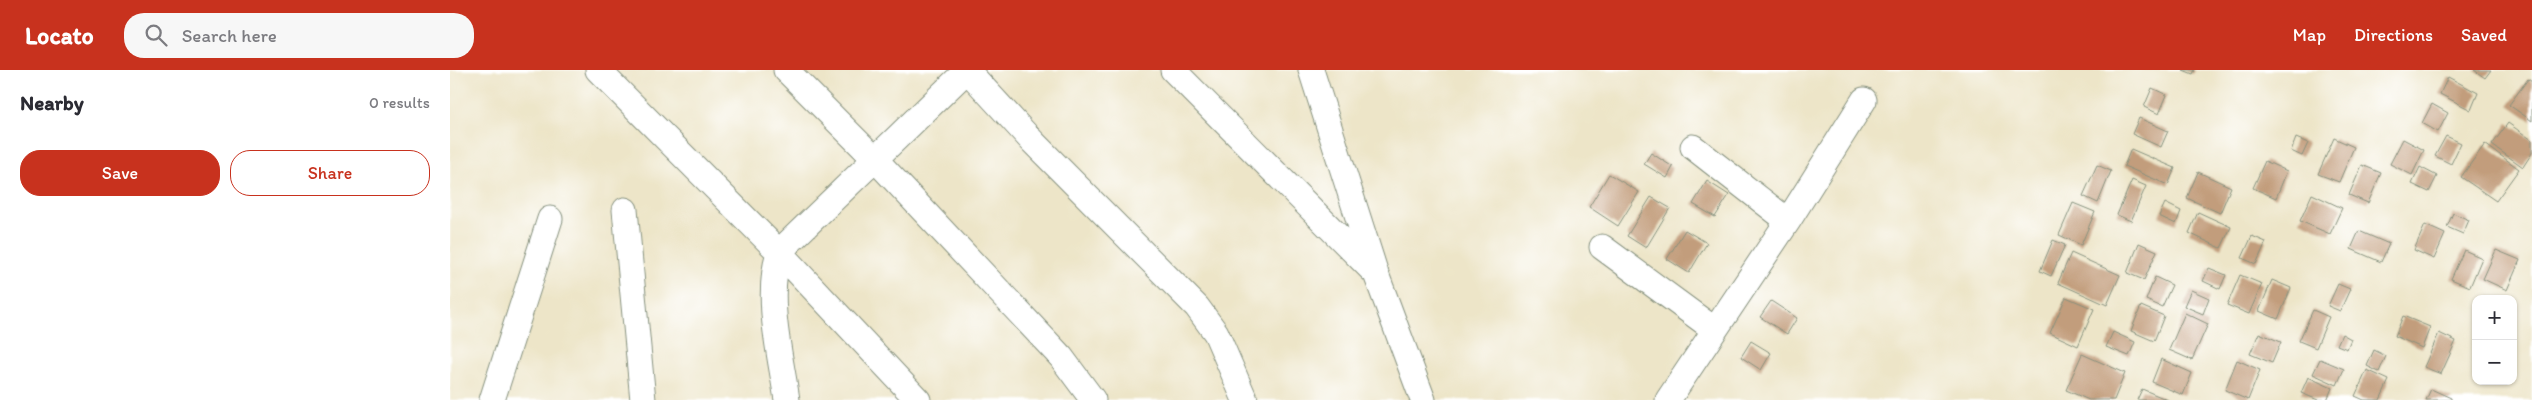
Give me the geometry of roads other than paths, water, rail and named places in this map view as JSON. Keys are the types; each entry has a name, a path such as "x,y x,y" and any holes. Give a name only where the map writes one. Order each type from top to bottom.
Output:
{"street":[{"path":"598,70 779,252 918,400"},
{"path":"786,70 874,158 1061,358 1093,400"},
{"path":"787,400 773,306 774,271 779,252 967,70 1033,142 1198,307 1216,333 1230,360 1245,400"},
{"path":"1173,70 1376,274"},
{"path":"1311,70 1376,274 1423,400"},
{"path":"1668,400 1788,220 1864,100"},
{"path":"1693,147 1788,220"},
{"path":"625,210 643,400"},
{"path":"492,400 550,219"},
{"path":"1602,247 1715,330"}]}
